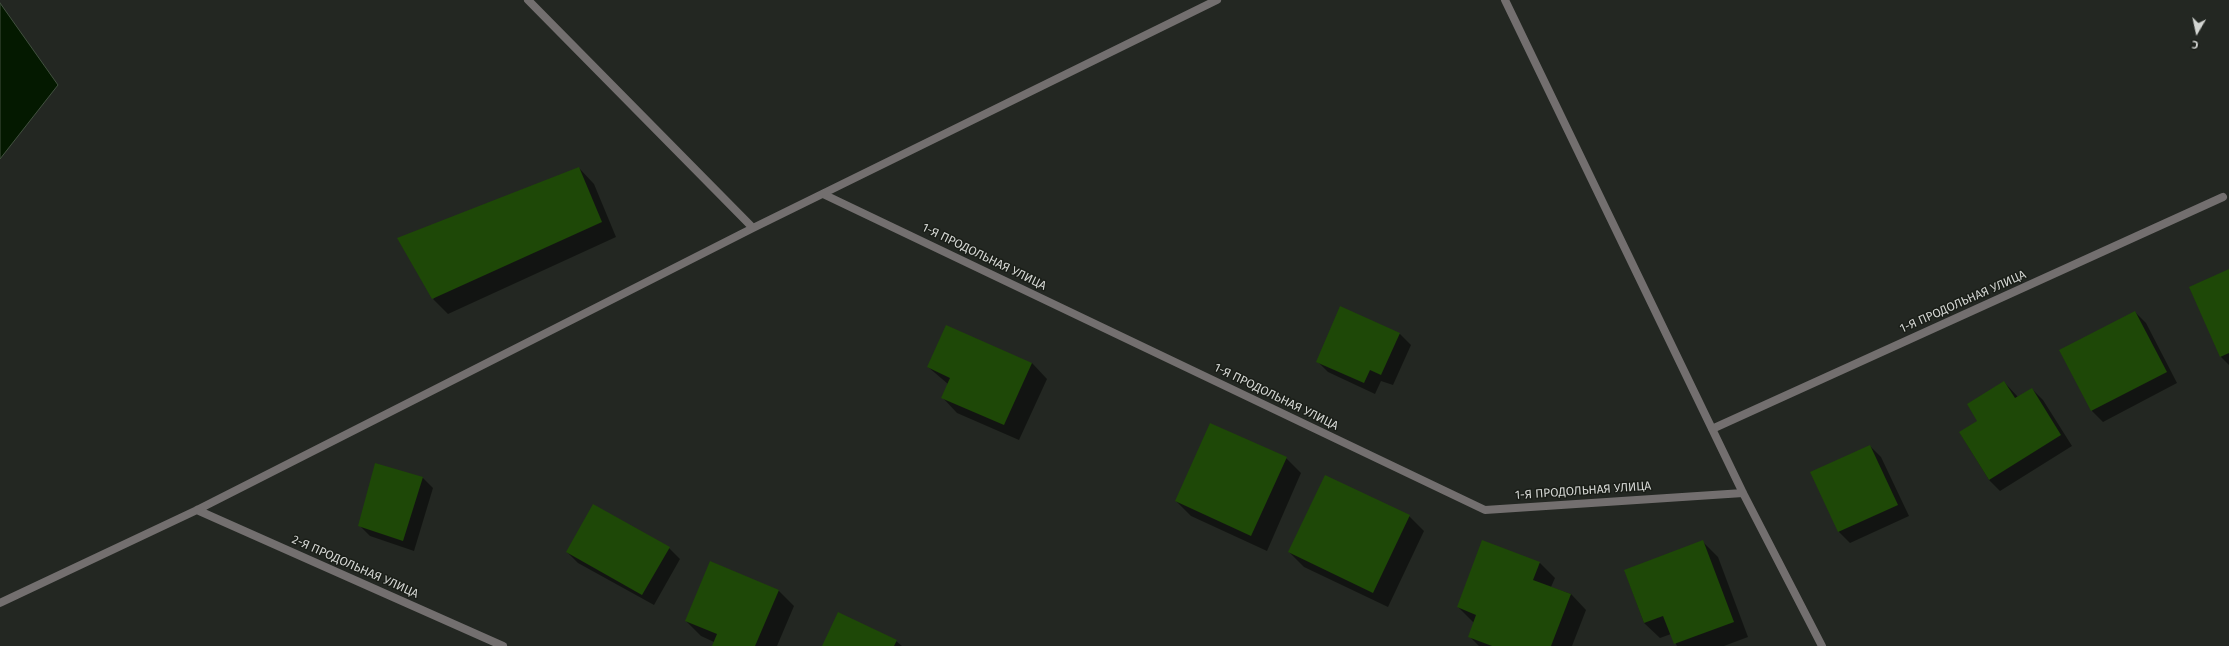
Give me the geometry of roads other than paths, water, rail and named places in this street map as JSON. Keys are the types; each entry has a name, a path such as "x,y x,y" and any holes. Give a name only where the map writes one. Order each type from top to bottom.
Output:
{"street":[{"path":"528,0 753,228"},
{"path":"0,603 197,510 753,228 1217,0"},
{"path":"1505,0 1743,493 1822,646"},
{"name":"1-Я ПРОДОЛЬНАЯ УЛИЦА","path":"824,194 1485,510 1743,493"},
{"name":"1-Я ПРОДОЛЬНАЯ УЛИЦА","path":"1712,429 2224,197"},
{"name":"2-Я ПРОДОЛЬНАЯ УЛИЦА","path":"197,510 503,646"}]}
